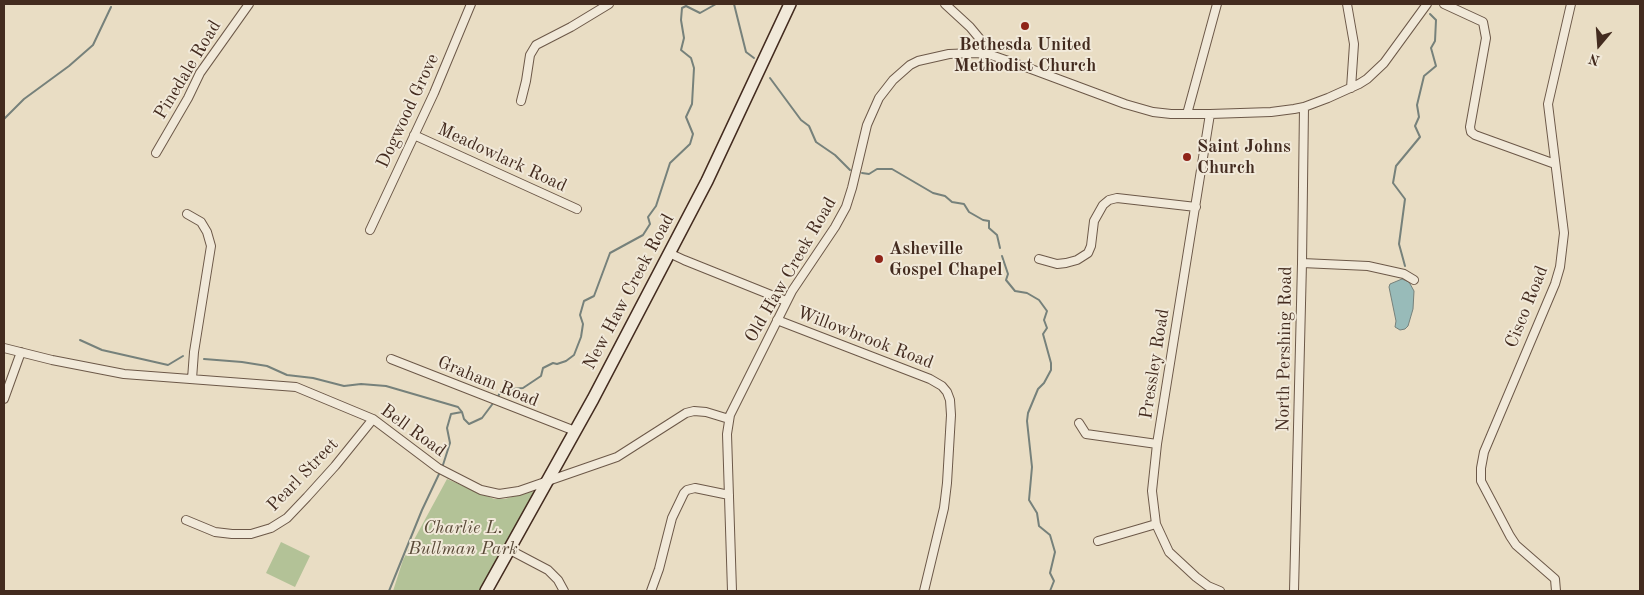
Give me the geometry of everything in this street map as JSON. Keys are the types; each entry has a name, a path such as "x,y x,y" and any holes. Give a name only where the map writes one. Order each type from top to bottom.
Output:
{"street":[{"name":"Pinedale Road","path":"156,153 188,98 200,73 249,4"},
{"name":"Dogwood Grove","path":"370,230 447,65 471,4"},
{"path":"521,101 530,55 536,45 572,27 609,4"},
{"name":"New Haw Creek Road","path":"486,591 575,431 707,181 790,4"},
{"path":"945,4 969,26 990,51 988,54"},
{"path":"1187,114 1217,4"},
{"path":"1347,4 1354,44 1351,88"},
{"name":"Old Haw Creek Road","path":"732,591 726,434 729,418 786,301 846,207 864,136 879,98 886,88 910,65 918,61 948,54 988,54 1140,109 1163,114 1271,112 1304,107 1351,88 1367,79 1384,63 1427,4"},
{"path":"1444,4 1483,22 1486,38 1470,132 1555,164"},
{"name":"Cisco Road","path":"1556,591 1555,579 1516,545 1510,536 1481,481 1481,468 1484,452 1555,284 1560,267 1564,233 1548,104 1571,4"},
{"name":"North Pershing Road","path":"1294,591 1304,107"},
{"name":"Pressley Road","path":"1210,114 1157,444 1152,491 1156,524 1170,552 1196,577 1208,586 1220,591"},
{"name":"Meadowlark Road","path":"414,135 577,209"},
{"path":"1040,259 1057,264 1078,260 1088,254 1092,246 1094,221 1109,200 1117,198 1196,207"},
{"path":"188,214 201,222 207,232 211,246 194,352 192,379"},
{"path":"669,253 786,301"},
{"path":"1302,263 1368,266 1404,274 1414,280"},
{"name":"Willowbrook Road","path":"776,320 930,379 947,392 951,405 948,476 944,508 924,591"},
{"name":"Bell Road","path":"4,348 124,374 296,387 373,419 441,469 481,490 498,494 510,494 616,457 686,413 694,411 706,412 729,418"},
{"path":"4,399 21,352"},
{"name":"Graham Road","path":"391,359 575,431"},
{"name":"Pearl Street","path":"186,520 215,532 232,534 251,534 271,528 287,518 307,497 373,419"},
{"path":"1079,423 1086,434 1157,444"},
{"path":"651,591 659,570 672,518 684,493 695,488 729,495"},
{"path":"1098,541 1156,524"},
{"path":"510,550 548,570 558,580 564,591"}],"green space":[{"name":"Charlie L. Bullman Park","path":"447,479 494,499 505,499 531,491 535,493 482,591 393,591 403,560"},
{"path":"281,542 310,556 295,587 266,573"}],"water":[{"path":"1402,279 1409,282 1414,291 1413,309 1408,326 1400,330 1395,327 1396,321 1389,287 1390,284"}],"waterway":[{"path":"497,399 501,390 523,388 541,376 543,368 553,363 557,364 566,361 574,355 581,337 583,324 580,315 584,301 594,296 610,253 643,235 650,224 648,217 656,206 670,163 690,144 693,134 686,117 692,104 694,68 691,58 681,50 684,38 681,20 682,8 686,6 700,13 716,4"},
{"path":"734,4 746,52 754,58"},
{"path":"4,119 24,99 69,66 93,45 111,7"},
{"path":"1405,266 1399,244 1405,199 1393,183 1396,166 1420,137 1415,126 1419,117 1417,105 1424,76 1436,66 1431,48 1435,41 1436,20 1430,14"},
{"path":"770,78 801,120 809,126 816,142 835,155 850,170"},
{"path":"862,173 869,174 877,169 892,169 933,193 945,196 952,202 964,204 969,212 983,220 989,221 989,228 997,235 1000,248"},
{"path":"1002,256 1008,274 1006,280 1015,291 1027,293 1039,300 1047,311 1044,320 1047,328 1043,334 1051,363 1051,370 1044,383 1038,389 1028,413 1027,421 1032,467 1029,500 1037,513 1039,526 1050,535 1055,552 1050,573 1054,581 1050,591"},
{"path":"80,340 102,350 168,365 183,356"},
{"path":"204,359 267,366 287,375 313,378 344,386 361,384 386,386 458,407 469,424 482,418 494,402"},
{"path":"442,468 450,443 447,428 451,414 462,412"},
{"path":"389,591 422,510 440,472"}],"place":[{"name":"Bethesda United Methodist Church","path":"1025,26"},
{"name":"Saint Johns Church","path":"1187,157"},
{"name":"Asheville Gospel Chapel","path":"879,259"}]}
